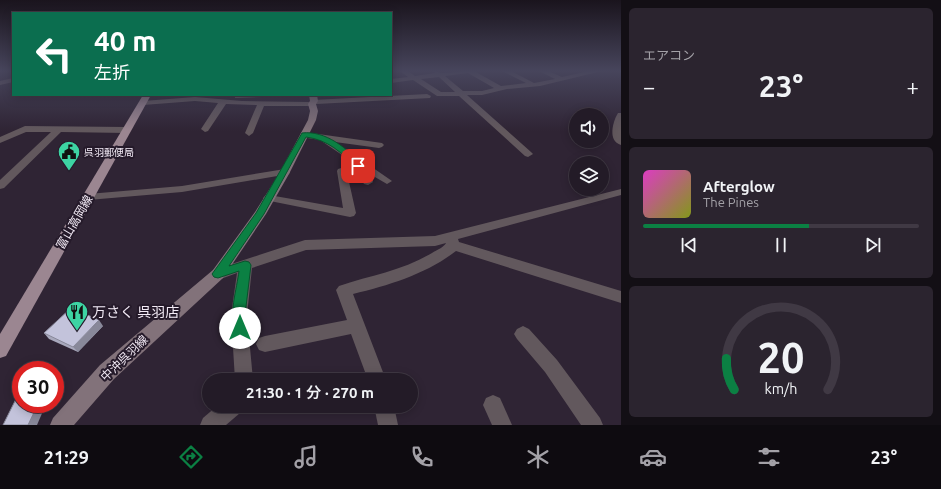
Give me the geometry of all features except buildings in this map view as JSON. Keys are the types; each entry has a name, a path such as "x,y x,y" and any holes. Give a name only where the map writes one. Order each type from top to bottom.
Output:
{"main road":[{"name":"富山高岡線","path":"0,350 145,99"},
{"name":"中沖呉羽線","path":"60,425 108,372 218,274 285,172 312,120 314,111 313,101"}],"street":[{"path":"394,91 400,95"},
{"path":"435,91 440,94 482,93 490,91"},
{"path":"458,91 528,154"},
{"path":"145,99 195,99 232,96"},
{"path":"195,99 261,104 427,96"},
{"path":"205,129 223,102"},
{"path":"249,133 261,104"},
{"path":"621,115 617,121 616,130 621,142"},
{"path":"0,140 25,129 127,130"},
{"path":"0,186 58,130"},
{"path":"304,135 379,145"},
{"path":"323,138 348,155 358,166 368,182"},
{"path":"269,198 350,213 342,171 362,165 387,181"},
{"path":"88,197 182,189 285,172"},
{"path":"218,274 305,245 452,241 621,192"},
{"path":"452,241 621,297"},
{"path":"374,373 344,290 379,282 421,266 440,257 452,241"},
{"path":"243,373 239,315 245,265"},
{"path":"264,344 357,325"},
{"path":"523,334 550,366 593,425"},
{"path":"492,405 502,425"},
{"path":"210,425 225,413"},
{"path":"385,413 388,425"}],"place":[{"name":"呉羽郵便局","path":"69,172"},
{"name":"万さく 呉羽店","path":"77,332"}],"route":[{"path":"240,328 239,315 245,265 218,274 260,214 284,174 304,135 323,138 348,155 358,166"}]}
